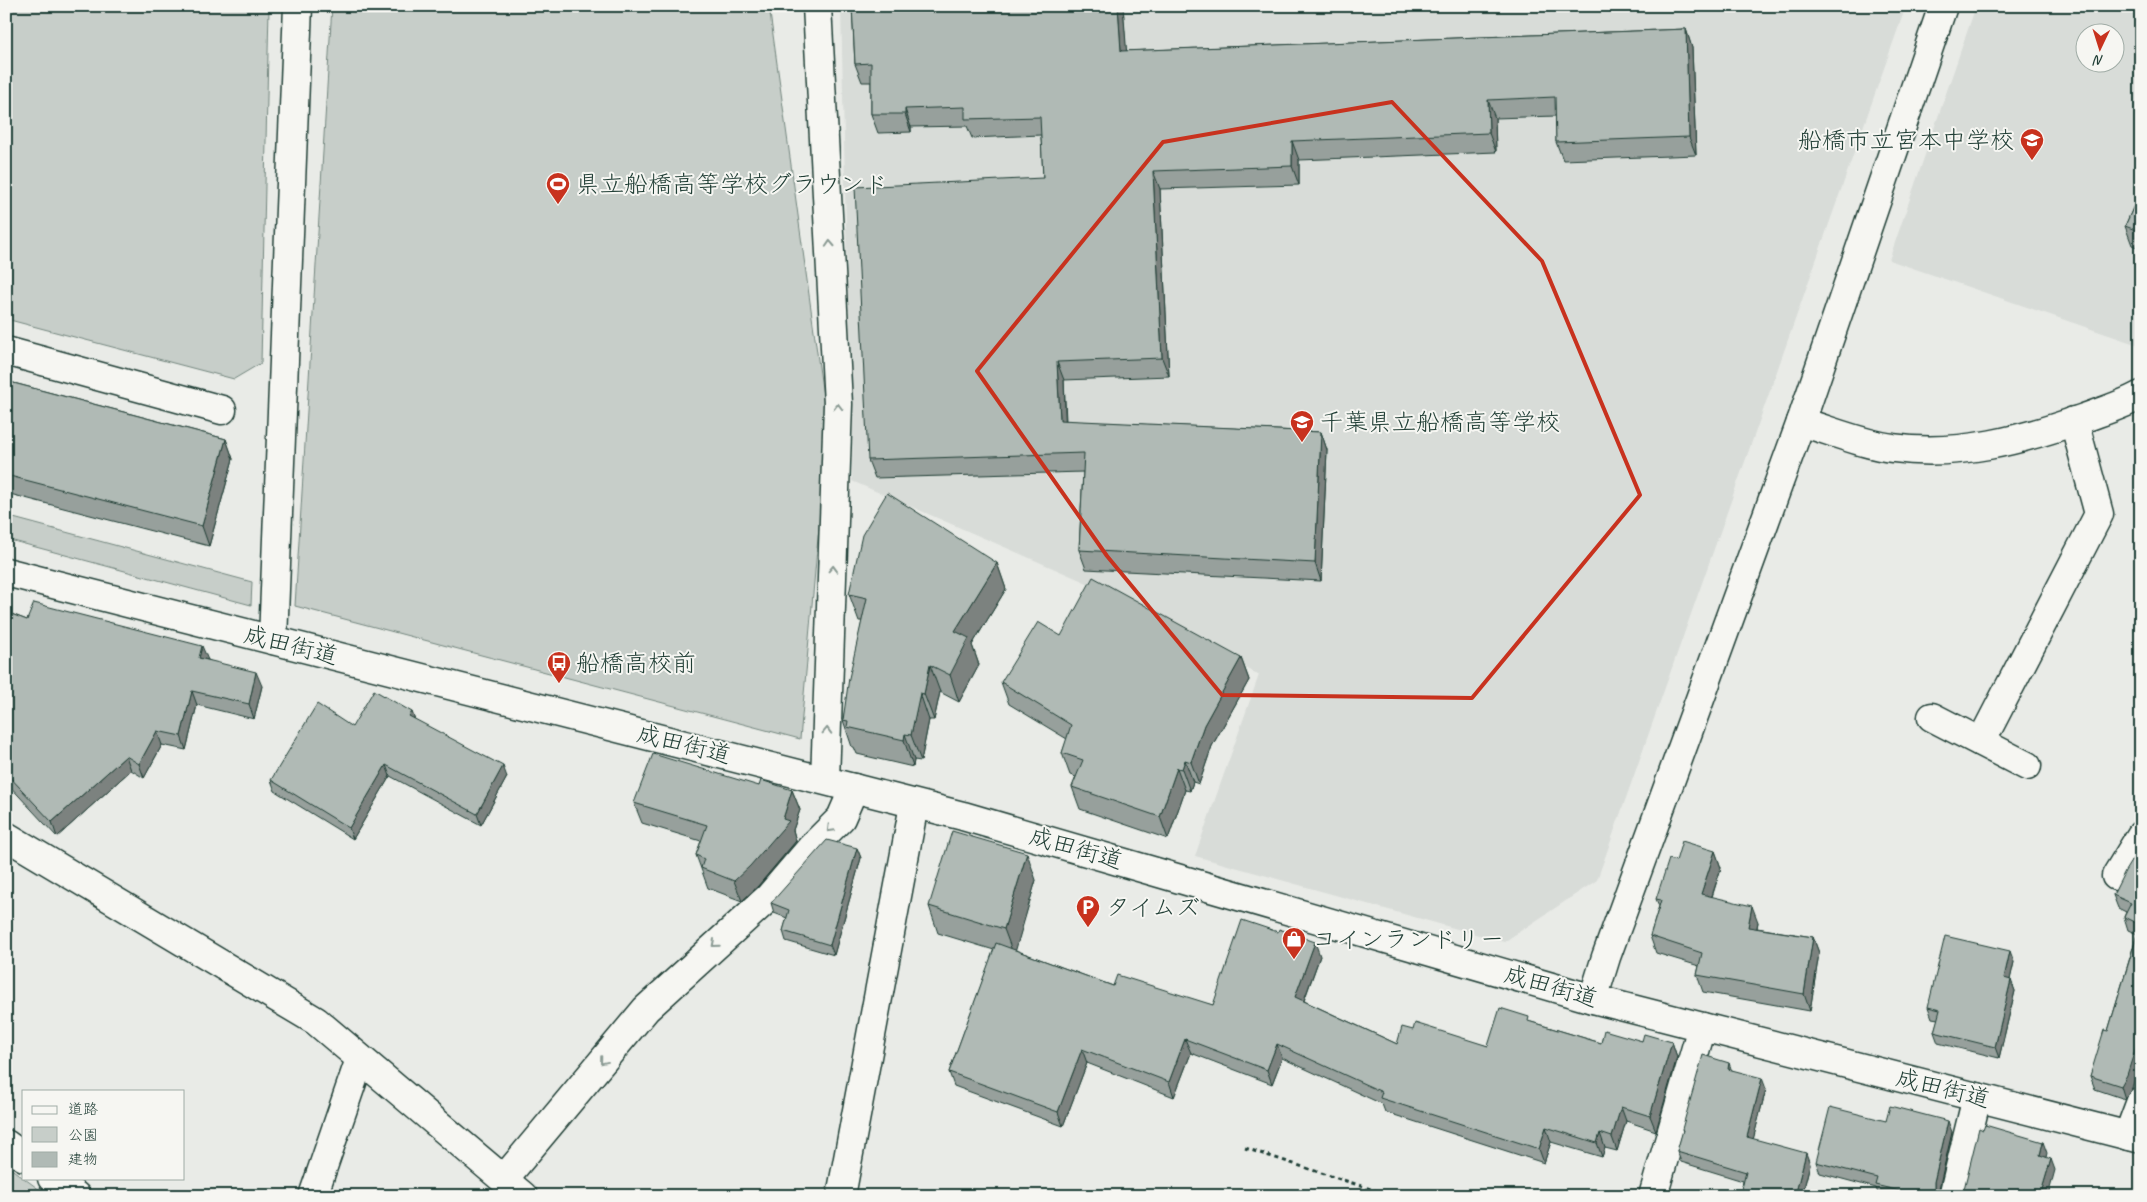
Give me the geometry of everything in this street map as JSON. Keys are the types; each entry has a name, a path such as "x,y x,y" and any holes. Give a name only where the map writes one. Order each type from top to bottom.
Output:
{"street":[{"path":"273,640 298,6"},
{"path":"817,6 838,404 825,780"},
{"path":"1593,999 1606,957 1802,422 1943,6"},
{"path":"6,351 222,410"},
{"path":"1802,422 1892,448 1937,451 1988,446 2074,421 2141,395"},
{"path":"1981,742 2099,514 2074,421"},
{"name":"成田街道","path":"6,572 825,780 1112,858 1593,999 2134,1138"},
{"path":"1932,716 2027,766"},
{"path":"6,836 316,1020 360,1060 514,1187 646,1009 769,897 841,818 854,788"},
{"path":"841,1196 914,805"},
{"path":"2116,876 2141,835"},
{"path":"1653,1196 1702,1027"},
{"path":"314,1196 360,1060"},
{"path":"1953,1196 1977,1097"},
{"path":"2134,1138 2141,1101"},
{"path":"6,1144 22,1156"},
{"path":"55,1180 76,1196"}],"path":[{"path":"1245,1148 1392,1196"}],"highlighted area":[{"path":"1392,102 1542,261 1640,495 1472,698 1222,695 1107,556 977,371 1163,142"}],"shaded area":[{"name":"千葉県立船橋高等学校","path":"841,6 1906,6 1597,880 1504,942 1195,856 1259,675 1085,582 852,481 853,406 847,273"},
{"name":"船橋市立宮本中学校","path":"1976,6 2141,6 2141,346 1889,260"}],"green space":[{"path":"6,6 261,6 269,8 261,363 234,379 6,319"},
{"name":"県立船橋高等学校グラウンド","path":"332,6 769,6 824,403 821,504 800,739 295,606"},
{"path":"6,516 252,582 251,605 6,539"},
{"path":"6,1165 22,1177 22,1180 26,1180 48,1196 6,1196"}],"building":[{"path":"852,6 1118,6 1121,51 1686,29 1689,137 1556,142 1555,97 1488,100 1489,133 1292,141 1292,166 1153,171 1162,358 1057,362 1060,420 1321,432 1315,563 1079,550 1084,453 868,460 855,187 1043,178 1040,117 965,119 965,107 905,109 905,114 871,114 871,63 855,64"},
{"path":"2141,190 2141,232 2125,226"},
{"path":"6,381 226,439 202,526 6,475"},
{"path":"887,493 997,563 955,631 969,638 950,675 930,665 924,694 920,693 911,735 905,734 904,740 847,727 848,721 843,720 849,678 867,598 849,594 862,535"},
{"path":"1093,577 1241,658 1204,725 1191,762 1185,760 1182,769 1177,768 1160,817 1072,787 1083,760 1062,753 1071,725 1001,682 1038,622 1061,636"},
{"path":"34,603 202,646 199,658 256,672 249,704 192,691 181,736 157,731 139,764 126,756 52,822 6,773 6,612 27,620"},
{"path":"374,690 412,712 409,716 503,766 477,814 386,765 349,828 271,780 317,704 352,727"},
{"path":"653,754 759,786 761,780 792,790 783,819 789,821 750,866 734,881 701,868 704,859 696,855 707,825 634,803"},
{"path":"952,831 1027,853 1004,929 929,906"},
{"path":"827,840 857,848 830,945 783,931 789,910 771,903"},
{"path":"1682,841 1715,851 1701,894 1752,906 1748,927 1813,937 1804,994 1697,975 1702,953 1650,936 1661,900 1656,899 1669,859 1676,861"},
{"path":"2141,845 2141,1031 2127,1075 2121,1086 2090,1076 2104,1030 2108,1031 2140,925 2124,917 2131,903 2113,895"},
{"path":"1242,920 1278,932 1279,929 1315,942 1295,997 1397,1044 1402,1027 1413,1030 1415,1023 1488,1046 1500,1008 1529,1017 1528,1021 1601,1043 1604,1030 1642,1041 1644,1034 1672,1042 1650,1116 1621,1107 1612,1137 1600,1133 1597,1143 1546,1127 1539,1149 1380,1098 1382,1092 1277,1044 1267,1070 1185,1039 1169,1082 1082,1049 1058,1112 949,1072 996,943 1113,986 1117,975 1213,1005"},
{"path":"1945,936 2010,951 2004,978 2011,980 1995,1047 1934,1032 1940,1010 1928,1007"},
{"path":"1703,1055 1729,1063 1728,1069 1762,1078 1747,1137 1806,1153 1795,1196 1740,1196 1746,1172 1677,1151"},
{"path":"1890,1106 1948,1121 1934,1182 1934,1189 1938,1196 1921,1196 1875,1185 1877,1178 1816,1162 1830,1107 1886,1121"},
{"path":"1985,1125 2043,1142 2040,1155 2051,1159 2040,1196 1960,1196 1964,1189 1979,1128 1983,1130"}],"place":[{"name":"船橋市立宮本中学校","path":"2032,161"},
{"name":"県立船橋高等学校グラウンド","path":"558,205"},
{"name":"千葉県立船橋高等学校","path":"1302,443"},
{"name":"船橋高校前","path":"559,684"},
{"name":"タイムズ","path":"1088,928"},
{"name":"コインランドリー","path":"1294,960"}]}
